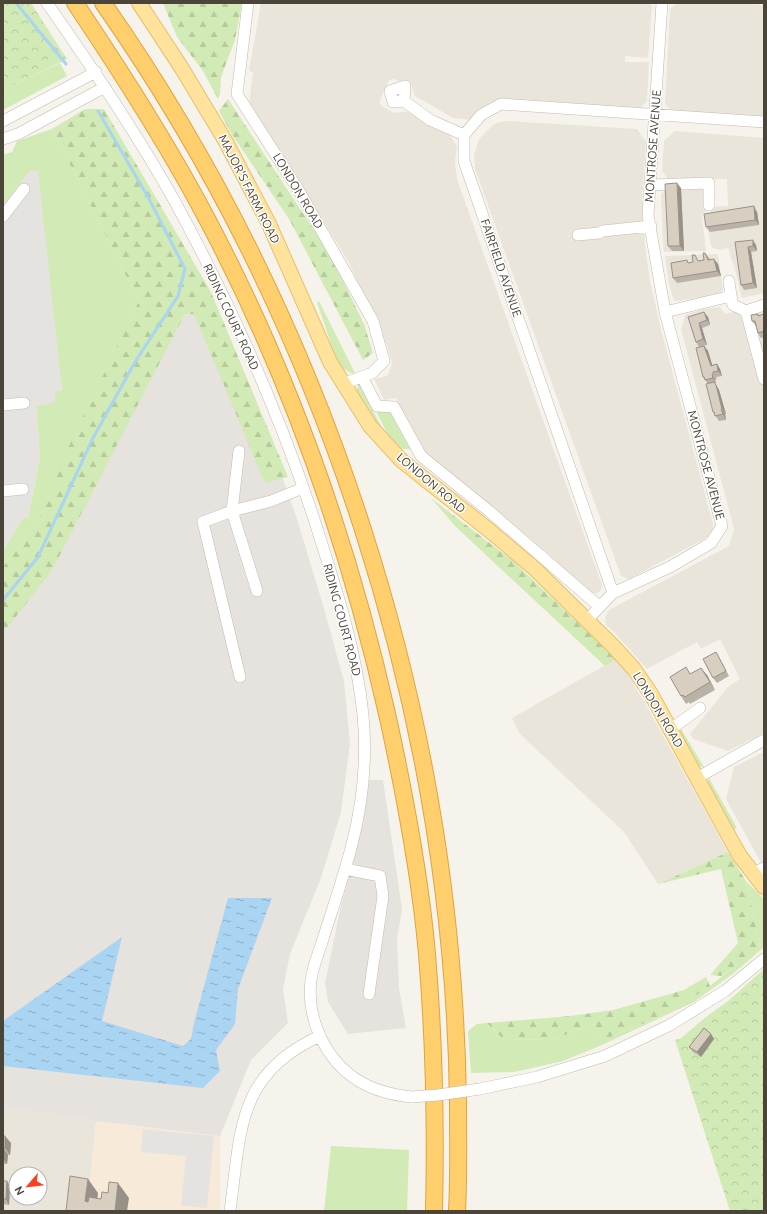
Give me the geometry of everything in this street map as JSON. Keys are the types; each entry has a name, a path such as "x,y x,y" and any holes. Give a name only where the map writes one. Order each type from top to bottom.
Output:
{"highway":[{"path":"75,3 121,71 170,152 208,220 249,304 278,369 306,439 329,503 351,573 379,677 392,736 412,839 422,908 427,960 433,1065 435,1130 434,1211"},
{"path":"104,3 184,128 226,204 264,281 297,354 330,437 360,521 377,576 402,672 418,742 437,844 445,902 457,1055 458,1211"}],"main road":[{"name":"MAJOR'S FARM ROAD","path":"139,3 181,67 226,142 268,224 330,362 343,384"},
{"name":"LONDON ROAD","path":"343,384 370,426 402,461 535,569 614,647 634,669 651,694 671,729 726,831 758,870 764,887"}],"street":[{"name":"RIDING COURT ROAD","path":"47,3 96,72 133,131 174,200 214,278 247,348 303,488 348,632 357,674 363,715 365,751 359,814 345,868 311,979 310,998 313,1017 320,1036 329,1052 338,1063 358,1081 376,1090 412,1097 480,1089 537,1077 605,1056 676,1021 725,991 764,959"},
{"name":"LONDON ROAD","path":"248,3 237,94 299,191 373,321 384,361 372,373 343,384"},
{"name":"MONTROSE AVENUE","path":"587,620 614,593 670,566 711,543 722,526 665,312 648,215 662,3"},
{"path":"3,121 96,72"},
{"path":"3,131 3,139 18,134 105,87"},
{"path":"404,101 430,120 464,135 481,115 501,104 655,116 764,122"},
{"name":"FAIRFIELD AVENUE","path":"464,135 464,161 614,593"},
{"path":"651,185 709,183 709,205"},
{"path":"3,216 24,189"},
{"path":"578,236 603,231 651,226"},
{"path":"729,281 732,300 746,311 764,379"},
{"path":"665,312 732,300"},
{"path":"746,311 764,306"},
{"path":"362,377 377,406 394,407 420,456 489,511 600,607"},
{"path":"3,405 24,403"},
{"path":"239,451 232,511 257,591"},
{"path":"240,677 203,522 232,511 272,501 303,488"},
{"path":"3,491 23,489"},
{"path":"671,729 700,708"},
{"path":"697,778 764,740"},
{"path":"345,868 380,876 383,896 369,994"},
{"path":"230,1211 244,1117 251,1098 261,1081 276,1063 292,1050 320,1036"}],"shaded area":[{"path":"261,3 649,3 652,6 648,58 625,56 625,62 649,62 647,101 638,111 507,104 471,120 453,118 415,96 411,84 393,79 389,80 380,100 380,104 383,107 394,113 410,111 449,133 457,147 455,161 458,182 602,585 601,590 597,593 589,593 551,556 497,510 433,461 420,445 396,398 384,400 374,379 387,376 392,364 387,346 348,261 312,203 248,113 253,72 249,71"},
{"path":"678,3 737,3 764,5 764,120 675,114 665,104 670,9"},
{"path":"507,121 637,129 646,142 642,197 645,246 650,282 662,333 713,524 713,532 706,538 629,579 621,576 475,169 474,155 479,139 496,123"},
{"path":"675,131 764,138 764,293 742,298 729,249 715,249 711,246 706,217 712,210 712,207 728,206 727,179 669,180 662,171 664,141"},
{"path":"31,170 38,171 62,390 55,391 55,401 50,404 36,406 40,458 28,518 23,518 3,551 3,205"},
{"path":"707,189 707,210 702,215 706,251 664,252 661,194 666,190"},
{"path":"718,254 723,289 719,295 677,301 674,300 669,284 665,256"},
{"path":"178,296 203,297 280,471 296,516 344,681 350,744 341,812 321,878 290,954 283,989 288,1023 251,1060 220,1136 96,1121 3,1107 3,600"},
{"path":"720,307 725,314 739,311 764,310 764,733 728,751 693,739 690,734 728,687 740,679 720,639 701,649 697,642 647,669 606,625 605,617 609,610 729,546 734,529 681,329 686,314"},
{"path":"616,659 625,670 646,705 728,852 658,884 624,832 519,733 512,718"},
{"path":"764,752 764,868 726,799 734,767"},
{"path":"368,780 383,780 402,909 397,940 399,988 406,1028 348,1034 328,1002 325,983 341,905 353,862"},
{"path":"3,1107 96,1121 90,1184 74,1211 3,1211"},
{"path":"96,1121 220,1136 220,1211 74,1211 90,1183"},
{"path":"143,1129 214,1136 207,1208 181,1205 186,1156 141,1152"}],"green space":[{"path":"3,3 31,3 67,59 3,90"},
{"path":"163,3 242,3 235,40 221,77 220,94 218,99 203,71 177,37"},
{"path":"60,63 67,76 3,110 3,90"},
{"path":"228,99 331,256 364,324 373,353 363,360 289,219 231,133 219,111"},
{"path":"85,109 104,109 211,292 288,477 265,483 194,314 185,314 51,572 3,631 3,567 42,514 69,446 139,301 52,129"},
{"path":"52,129 139,301 42,514 3,567 3,551 23,518 28,518 40,458 36,406 55,391 62,390 31,170 3,205 3,155 12,152 17,141"},
{"path":"319,301 355,373 353,374 344,369 336,359 317,302"},
{"path":"358,385 360,385 381,426 379,427 356,394"},
{"path":"388,408 410,449 402,449 387,433 375,409"},
{"path":"431,498 513,561 616,659 605,666 456,527"},
{"path":"680,727 704,767 698,766 675,730"},
{"path":"709,778 737,828 730,832 707,783"},
{"path":"728,852 746,881 760,946 754,954 721,976 710,975 738,943 721,869 658,884"},
{"path":"746,881 764,899 764,947 734,973 694,1002 602,1045 563,1061 514,1072 471,1073 468,1031 477,1024 487,1023 503,1039 551,1040 594,1024 603,1040 669,1013 710,986 760,946"},
{"path":"764,969 764,1211 730,1211 675,1040 681,1038 728,1001"},
{"path":"706,977 710,986 669,1013 603,1040 594,1024 551,1040 503,1039 487,1023 570,1016 613,1010 684,990"},
{"path":"331,1146 409,1150 407,1211 324,1211"}],"water":[{"path":"228,898 272,898 238,989 235,1024 216,1050 220,1071 203,1088 3,1066 3,1021 122,937 102,1021 183,1046 191,1039"}],"building":[{"path":"677,183 680,246 668,246 665,184"},
{"path":"754,206 755,220 706,227 704,214"},
{"path":"753,240 753,246 748,247 753,283 741,285 735,242"},
{"path":"703,253 705,253 708,260 714,259 717,271 673,278 671,263 687,260 688,263 693,262 692,255 695,255 698,261 704,260"},
{"path":"704,312 707,320 699,323 703,339 696,342 688,317"},
{"path":"758,314 758,316 764,314 764,331 758,333 755,321 752,321 751,315"},
{"path":"704,346 711,366 717,364 718,371 713,372 713,378 705,380 696,348"},
{"path":"714,382 723,414 715,416 706,384"},
{"path":"716,652 726,671 713,678 703,659"},
{"path":"686,667 690,674 701,668 710,682 685,697 683,695 681,696 670,677"},
{"path":"704,1028 711,1034 697,1052 689,1047"},
{"path":"3,1136 5,1136 5,1148 3,1147"},
{"path":"70,1176 88,1179 85,1201 88,1202 89,1197 101,1199 102,1192 108,1193 109,1182 118,1183 115,1211 66,1211"},
{"path":"3,1181 7,1181 6,1199 3,1199"}],"waterway":[{"path":"16,3 66,64"},
{"path":"3,600 38,557 93,438 135,362 178,296 185,269 148,197 98,111"}]}
